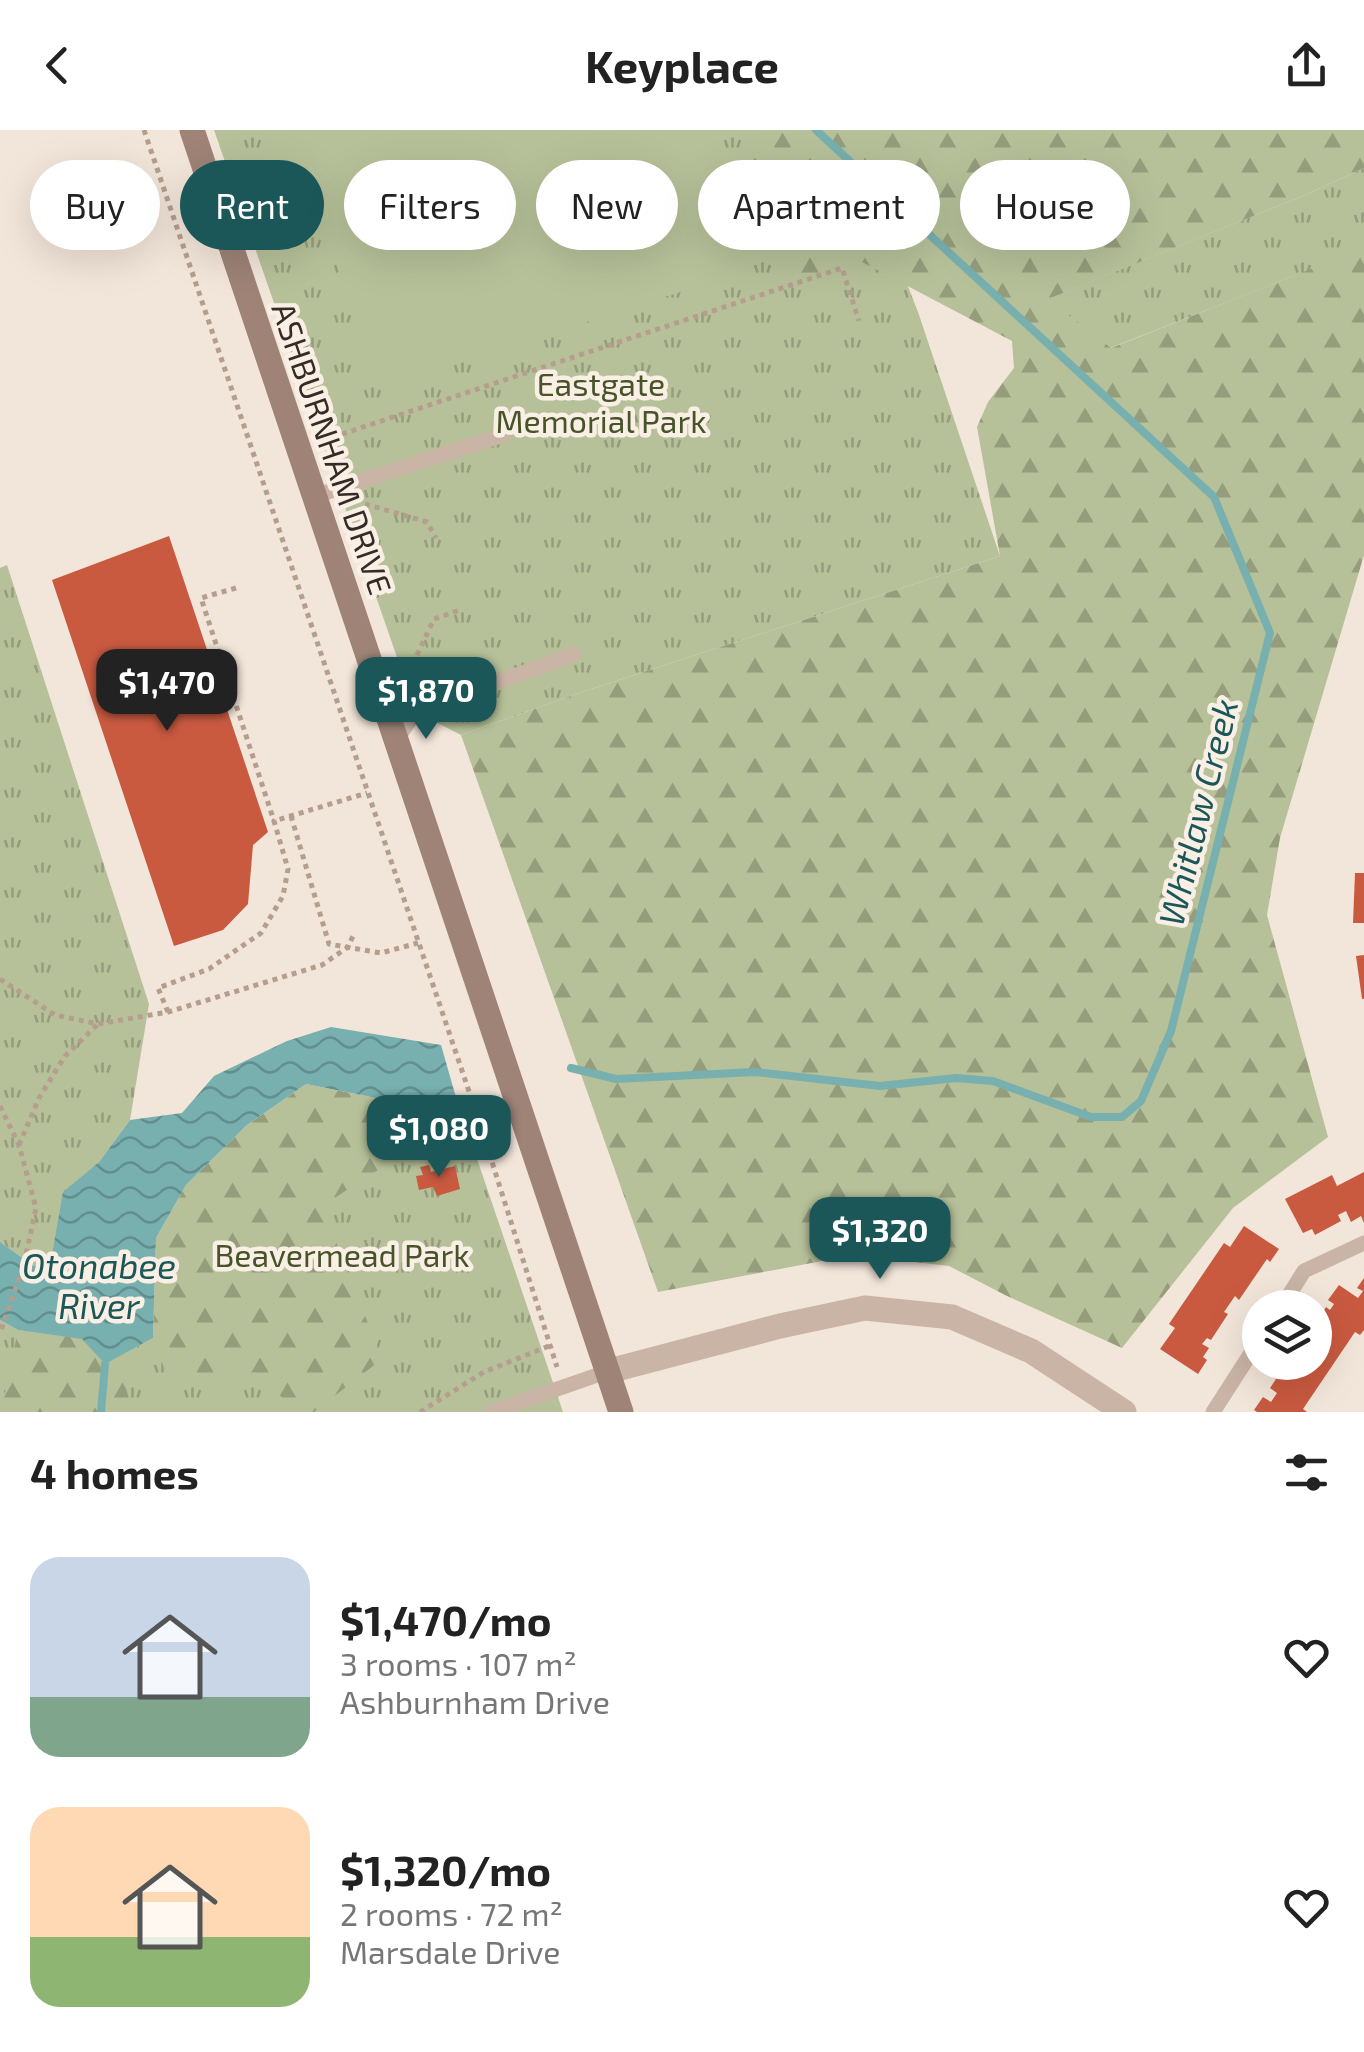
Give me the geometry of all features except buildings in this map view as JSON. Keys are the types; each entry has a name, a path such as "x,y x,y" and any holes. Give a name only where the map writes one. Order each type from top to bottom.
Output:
{"main road":[{"name":"ASHBURNHAM DRIVE","path":"192,130 621,1412"}],"street":[{"path":"609,1371 865,1308 952,1317 1031,1351 1124,1412"}],"lane":[{"path":"314,496 504,435"},
{"path":"396,740 416,712 574,654"},
{"path":"1292,1290 1304,1271 1364,1243"},
{"path":"1212,1412 1242,1366"},
{"path":"490,1412 609,1371"}],"path":[{"path":"144,130 479,1122 564,1388"},
{"path":"342,434 842,268 859,321"},
{"path":"365,504 427,522 436,538"},
{"path":"168,1012 158,988 209,969 260,933 283,896 288,869 201,598 236,588"},
{"path":"417,655 434,619 460,610"},
{"path":"274,821 367,792"},
{"path":"292,816 329,944 381,954 418,943"},
{"path":"0,978 55,1016 98,1024 168,1012 322,964 348,947 353,936"},
{"path":"19,1145 39,1098 65,1056 98,1024"},
{"path":"0,1106 19,1145 36,1208 24,1264 0,1333"},
{"path":"420,1412 484,1372 550,1346"}],"green space":[{"name":"Eastgate Memorial Park","path":"214,130 847,130 859,160 698,160 698,250 894,250 1000,556 461,735 416,712 256,250 324,250 324,160 224,160"},
{"path":"296,130 707,130 717,160 698,160 698,250 746,250 752,269 379,389 324,217 324,160 306,160"},
{"path":"740,130 1364,130 1364,168 1048,299 1111,348 1364,248 1364,555 1280,838 1267,915 1328,1137 1233,1208 1122,1348 949,1266 854,1255 658,1292 461,735 1000,556 977,427 988,402 1014,368 1012,341 860,261 789,284 778,250 940,250 940,160 750,160"},
{"path":"1364,168 1364,255 1291,277 1110,348 1047,299 1303,196"},
{"path":"7,565 149,1004 130,1120 99,1162 64,1192 52,1254 34,1266 0,1242 0,568"},
{"path":"306,1084 401,1103 455,1094 470,1139 403,1154 322,1206 382,1359 314,1412 298,1412 254,1372 209,1392 167,1376 153,1338 156,1238 186,1185 247,1125"},
{"name":"Beavermead Park","path":"455,1094 563,1412 0,1412 0,1320 106,1363 153,1338 401,1103"},
{"path":"18,1330 82,1338 105,1363 123,1354 128,1412 1,1412"}],"water":[{"name":"Otonabee River","path":"331,1027 441,1045 455,1094 401,1103 306,1084 247,1125 186,1185 156,1238 153,1338 105,1364 82,1339 18,1330 0,1320 0,1242 34,1266 52,1254 63,1192 99,1162 130,1120 182,1113 214,1076 287,1041"}],"waterway":[{"name":"Whitlaw Creek","path":"571,1068 616,1079 755,1072 880,1086 956,1078 993,1081 1091,1117 1122,1117 1141,1101 1171,1031 1270,633 1214,497 816,130"},
{"path":"101,1412 105,1364"}]}
